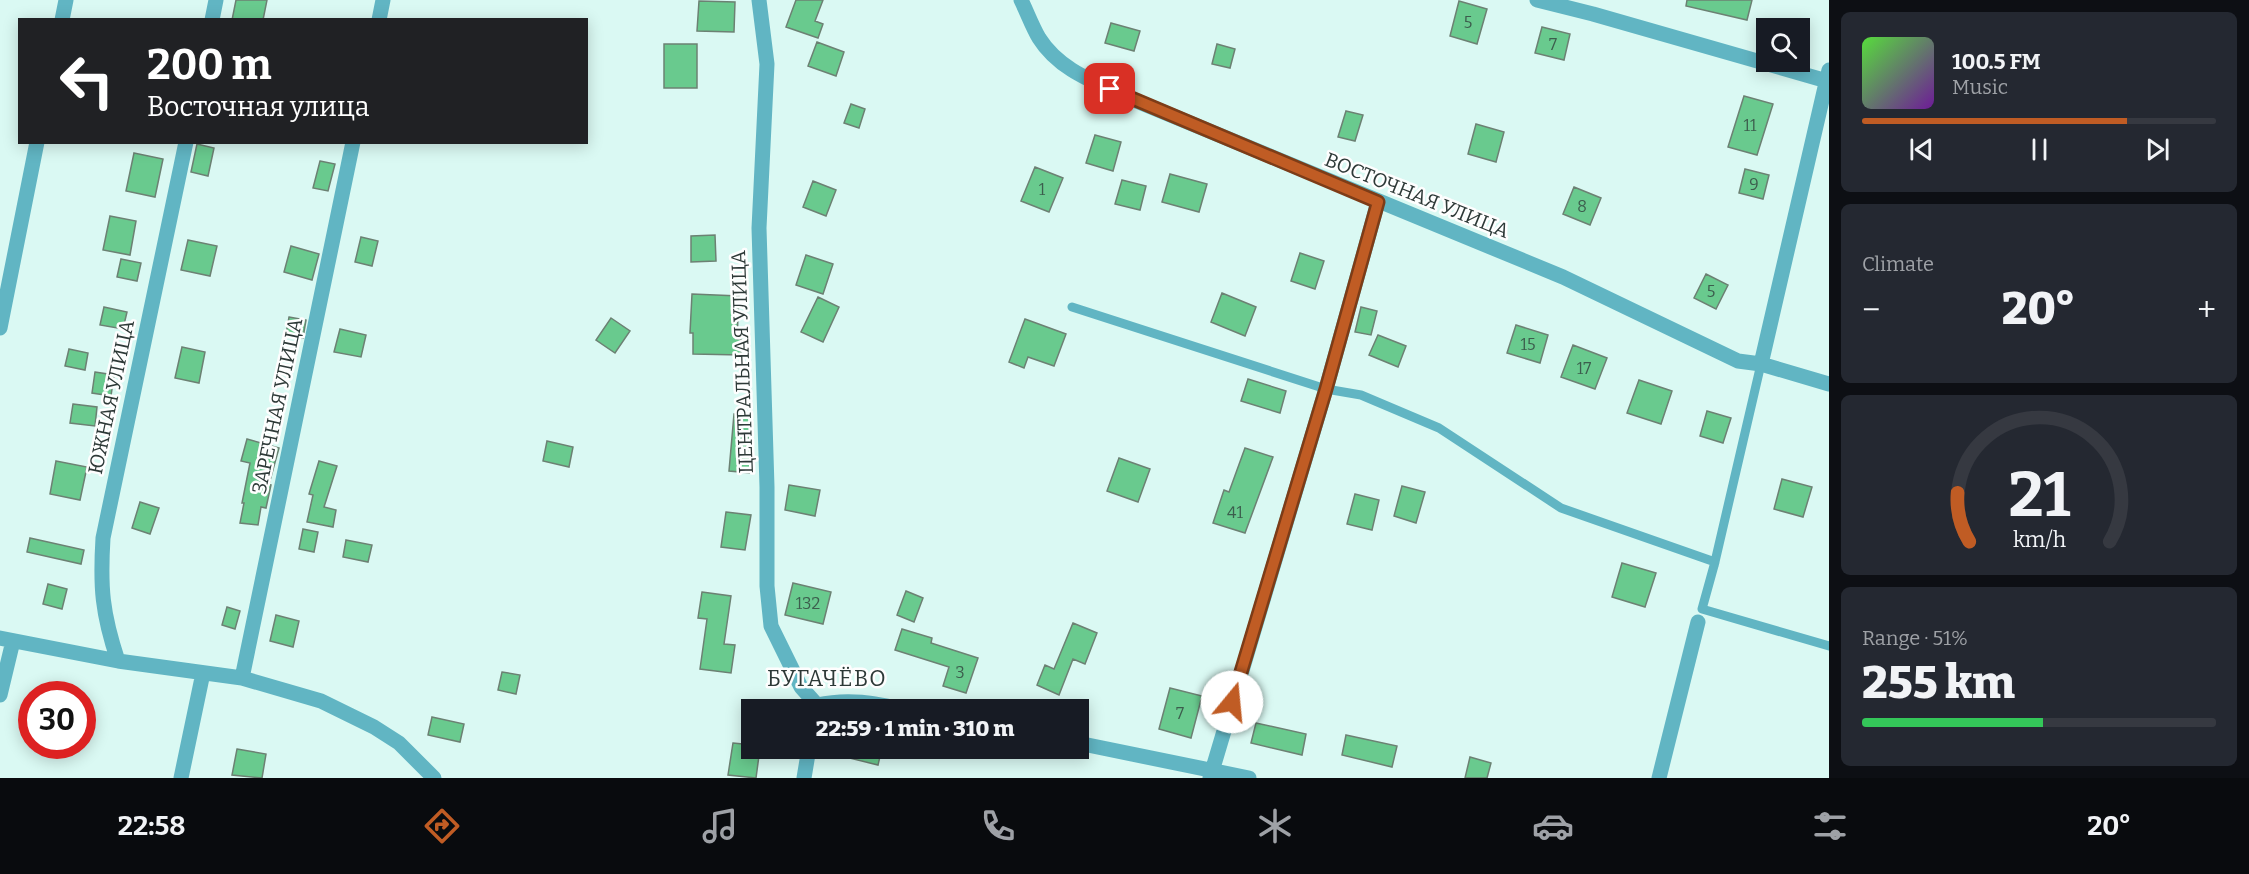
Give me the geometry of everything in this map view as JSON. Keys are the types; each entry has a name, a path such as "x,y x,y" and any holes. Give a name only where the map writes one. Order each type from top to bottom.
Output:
{"street":[{"path":"62,18 66,0"},
{"path":"212,18 216,0"},
{"path":"379,18 383,0"},
{"name":"ЦЕНТРАЛЬНАЯ УЛИЦА","path":"759,0 767,64 759,228 767,487 767,586 771,626 801,687 811,699"},
{"name":"ВОСТОЧНАЯ УЛИЦА","path":"1021,0 1039,38 1049,51 1076,73 1127,97 1563,277 1738,361 1761,364 1829,384"},
{"path":"1538,0 1828,76 1761,364"},
{"path":"0,328 37,144"},
{"name":"ЮЖНАЯ УЛИЦА","path":"118,661 108,629 102,596 103,538 186,144"},
{"name":"ЗАРЕЧНАЯ УЛИЦА","path":"242,678 353,144"},
{"path":"1211,774 1326,389 1378,202"},
{"path":"1659,778 1700,615"},
{"path":"0,696 6,639 118,661 242,678 321,701 374,727 399,743 434,778"},
{"path":"181,778 203,673"},
{"path":"1089,746 1211,774 1249,778"},
{"path":"804,778 807,759"}],"lane":[{"path":"1072,307 1326,389 1361,395 1439,428 1561,508 1715,562"},
{"path":"1761,364 1715,562 1700,615 1829,646"}],"building":[{"path":"236,0 267,0 263,18 232,18"},
{"path":"796,0 823,0 815,21 823,24 818,38 786,27"},
{"path":"1687,0 1752,0 1747,20 1686,6"},
{"path":"699,1 735,2 734,32 697,31"},
{"path":"1459,1 1487,9 1477,44 1450,36"},
{"path":"1111,23 1140,31 1134,51 1105,43"},
{"path":"1542,27 1570,34 1564,60 1535,53"},
{"path":"817,42 844,52 836,76 808,66"},
{"path":"664,44 697,44 697,88 664,88"},
{"path":"1217,44 1235,49 1230,68 1212,64"},
{"path":"1744,96 1773,104 1757,155 1728,147"},
{"path":"851,104 865,109 859,128 844,123"},
{"path":"1346,111 1363,115 1355,141 1338,137"},
{"path":"1476,124 1504,132 1496,162 1468,154"},
{"path":"1095,135 1121,142 1113,171 1086,163"},
{"path":"197,144 214,148 208,176 191,172"},
{"path":"134,153 163,159 155,197 126,191"},
{"path":"320,161 335,164 328,191 313,188"},
{"path":"1035,167 1063,178 1049,212 1021,201"},
{"path":"1745,169 1769,175 1763,199 1739,193"},
{"path":"1170,174 1207,184 1199,212 1162,202"},
{"path":"1122,180 1146,186 1140,210 1115,204"},
{"path":"813,181 836,190 826,216 803,207"},
{"path":"1574,187 1601,198 1590,225 1563,214"},
{"path":"110,216 136,221 130,255 103,250"},
{"path":"715,235 716,261 691,262 691,236"},
{"path":"361,237 378,241 372,266 355,262"},
{"path":"188,240 217,246 210,276 181,270"},
{"path":"291,246 319,254 312,280 284,272"},
{"path":"1300,253 1324,261 1315,289 1291,281"},
{"path":"806,255 833,264 823,294 796,285"},
{"path":"121,259 141,263 137,281 117,277"},
{"path":"1706,274 1728,285 1716,309 1694,298"},
{"path":"1222,293 1256,307 1245,336 1211,322"},
{"path":"692,294 739,296 737,339 741,339 741,355 693,354 693,333 690,333"},
{"path":"818,297 839,307 823,342 801,332"},
{"path":"104,307 127,312 123,329 100,325"},
{"path":"1361,307 1377,311 1371,335 1355,332"},
{"path":"289,317 306,320 303,338 286,334"},
{"path":"611,318 630,331 615,353 596,340"},
{"path":"1025,319 1066,334 1054,366 1028,357 1024,368 1009,362"},
{"path":"1516,325 1548,335 1540,363 1507,353"},
{"path":"340,329 366,335 361,357 334,352"},
{"path":"1378,335 1406,346 1398,367 1369,355"},
{"path":"1573,345 1607,358 1595,389 1561,377"},
{"path":"182,347 205,352 199,383 175,378"},
{"path":"69,349 88,353 85,370 65,366"},
{"path":"95,372 114,375 111,396 92,393"},
{"path":"1248,379 1286,391 1280,413 1241,401"},
{"path":"1639,380 1672,391 1661,424 1627,413"},
{"path":"73,404 97,407 95,426 70,423"},
{"path":"1707,411 1731,418 1723,443 1700,436"},
{"path":"734,414 751,415 749,441 753,442 750,473 729,471"},
{"path":"247,439 279,448 269,484 271,485 266,508 261,507 258,525 240,523 250,463 241,461"},
{"path":"547,441 573,447 569,467 543,461"},
{"path":"1245,448 1273,457 1245,533 1213,523 1224,490 1229,492"},
{"path":"1119,458 1150,469 1138,502 1107,491"},
{"path":"56,461 87,467 80,500 50,494"},
{"path":"319,461 337,466 324,507 336,510 333,527 307,522 313,495 309,494"},
{"path":"1782,479 1812,487 1803,517 1774,509"},
{"path":"789,485 820,490 815,516 785,510"},
{"path":"1402,486 1425,492 1416,523 1394,516"},
{"path":"1355,494 1379,500 1372,530 1347,524"},
{"path":"140,502 159,508 150,534 132,528"},
{"path":"726,512 751,515 745,550 721,547"},
{"path":"303,529 318,532 314,552 299,549"},
{"path":"30,538 84,550 81,564 27,552"},
{"path":"346,540 372,545 368,562 343,557"},
{"path":"1622,563 1656,573 1645,607 1612,597"},
{"path":"793,583 831,592 823,624 785,615"},
{"path":"48,584 67,589 62,609 43,604"},
{"path":"906,591 923,598 914,622 897,615"},
{"path":"702,592 731,596 724,644 735,645 731,673 700,669 707,619 698,618"},
{"path":"227,607 240,611 235,629 222,625"},
{"path":"276,615 299,621 293,647 270,641"},
{"path":"1073,623 1097,633 1085,664 1073,659 1059,695 1037,685 1045,665 1054,669"},
{"path":"902,629 932,638 931,643 978,658 966,693 943,686 949,667 895,650"},
{"path":"502,672 520,675 516,694 498,690"},
{"path":"1170,688 1202,696 1191,738 1159,729"},
{"path":"432,717 464,724 460,742 428,735"},
{"path":"1256,723 1306,734 1302,755 1251,743"},
{"path":"1346,735 1397,746 1392,767 1342,755"},
{"path":"733,743 741,744 741,759 759,759 756,778 728,775"},
{"path":"237,749 266,754 262,778 232,775"},
{"path":"1470,757 1491,763 1487,778 1465,778"},
{"path":"853,759 879,759 878,765"}],"district":[{"name":"БУГАЧЁВО","path":"827,678"}],"route":[{"path":"1110,89 1378,202 1326,389 1232,702"}]}
